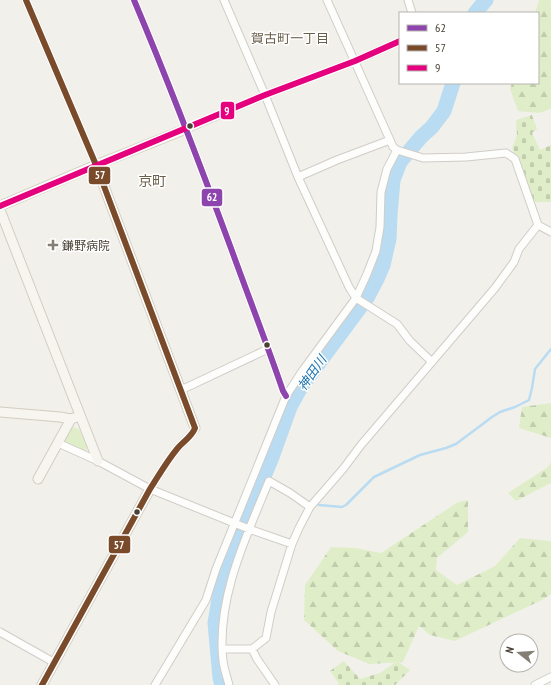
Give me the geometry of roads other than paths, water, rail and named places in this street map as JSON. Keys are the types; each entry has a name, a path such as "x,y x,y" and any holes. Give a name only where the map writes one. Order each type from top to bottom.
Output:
{"street":[{"path":"26,0 96,165 195,428 194,432 177,448 150,489 42,685"},
{"path":"134,0 162,66 218,211 286,396"},
{"path":"224,0 298,177 349,287 357,299 397,324 410,341 432,362"},
{"path":"327,0 393,148 422,158 466,157 506,153 515,159 538,225 551,232"},
{"path":"408,0 412,12"},
{"path":"0,206 265,95 355,61 399,41"},
{"path":"298,177 337,160 390,140"},
{"path":"155,685 206,600 216,569 236,524 286,396 303,370 357,299 376,251 380,227 381,192 387,169 399,151"},
{"path":"0,210 76,417 98,461"},
{"path":"223,649 252,649 266,638 271,612 292,544 310,507 344,469 361,445 466,324 514,262 519,249 538,225"},
{"path":"181,390 268,349"},
{"path":"0,412 76,417"},
{"path":"38,479 58,443 76,417"},
{"path":"58,443 98,461 150,489 248,529 292,544"},
{"path":"229,685 223,649 227,597 235,567 248,529 269,481 310,507"},
{"path":"0,632 55,663"},
{"path":"252,649 275,685"},
{"path":"535,685 551,677"}],"waterway":[{"name":"神田川","path":"476,12 486,0"},
{"name":"神田川","path":"222,685 220,678 215,623 220,593 237,541 272,457 290,407 301,387 367,298 377,279 383,265 389,239 393,180 400,162 421,137 432,127 444,111 453,84"},
{"path":"319,505 342,507 346,505 374,477 420,455 456,444 500,412 529,400 535,369 551,349"}],"place":[{"name":"鎌野病院","path":"53,245"}],"district":[{"name":"賀古町一丁目","path":"290,38"},
{"name":"京町","path":"152,181"}]}
